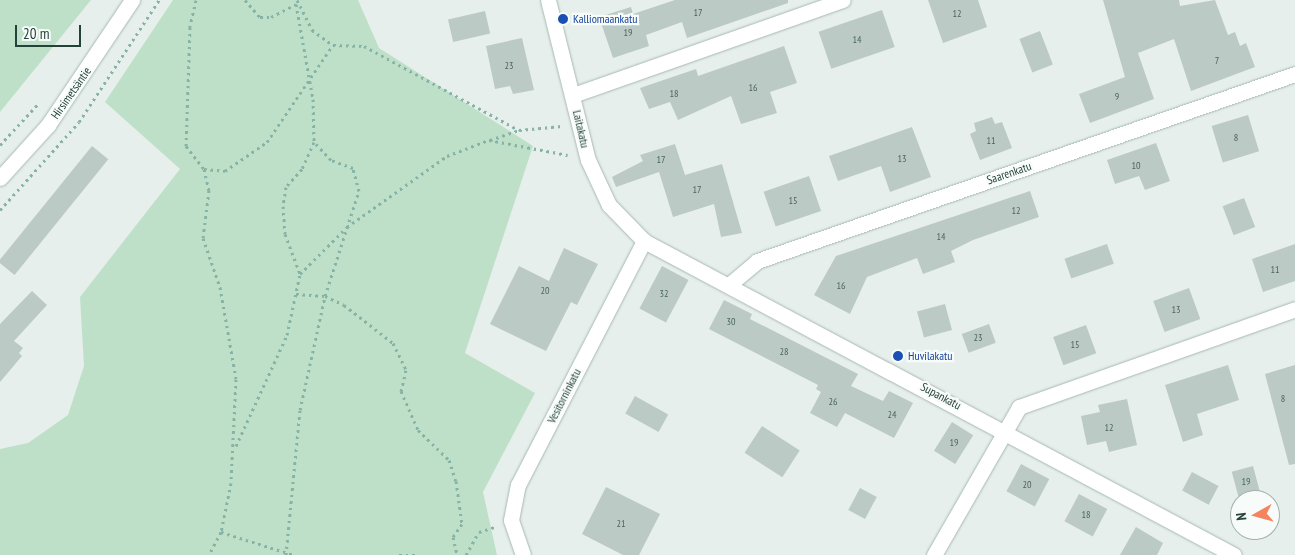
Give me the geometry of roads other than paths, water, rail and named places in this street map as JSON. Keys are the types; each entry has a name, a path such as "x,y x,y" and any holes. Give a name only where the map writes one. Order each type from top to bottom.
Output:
{"street":[{"name":"Hirsimetsäntie","path":"0,178 48,125 132,0"},
{"name":"Laitakatu","path":"548,0 588,160 609,205 644,242"},
{"path":"573,96 843,0"},
{"name":"Saarenkatu","path":"730,284 756,261 1295,74"},
{"name":"Supankatu","path":"644,242 730,284 1234,555"},
{"name":"Vesitorninkatu","path":"523,555 516,546 510,520 518,485 644,242"},
{"path":"934,555 1019,407 1295,309"}],"place":[{"name":"Kalliomaankatu","path":"563,19"},
{"name":"Huvilakatu","path":"898,356"}]}
